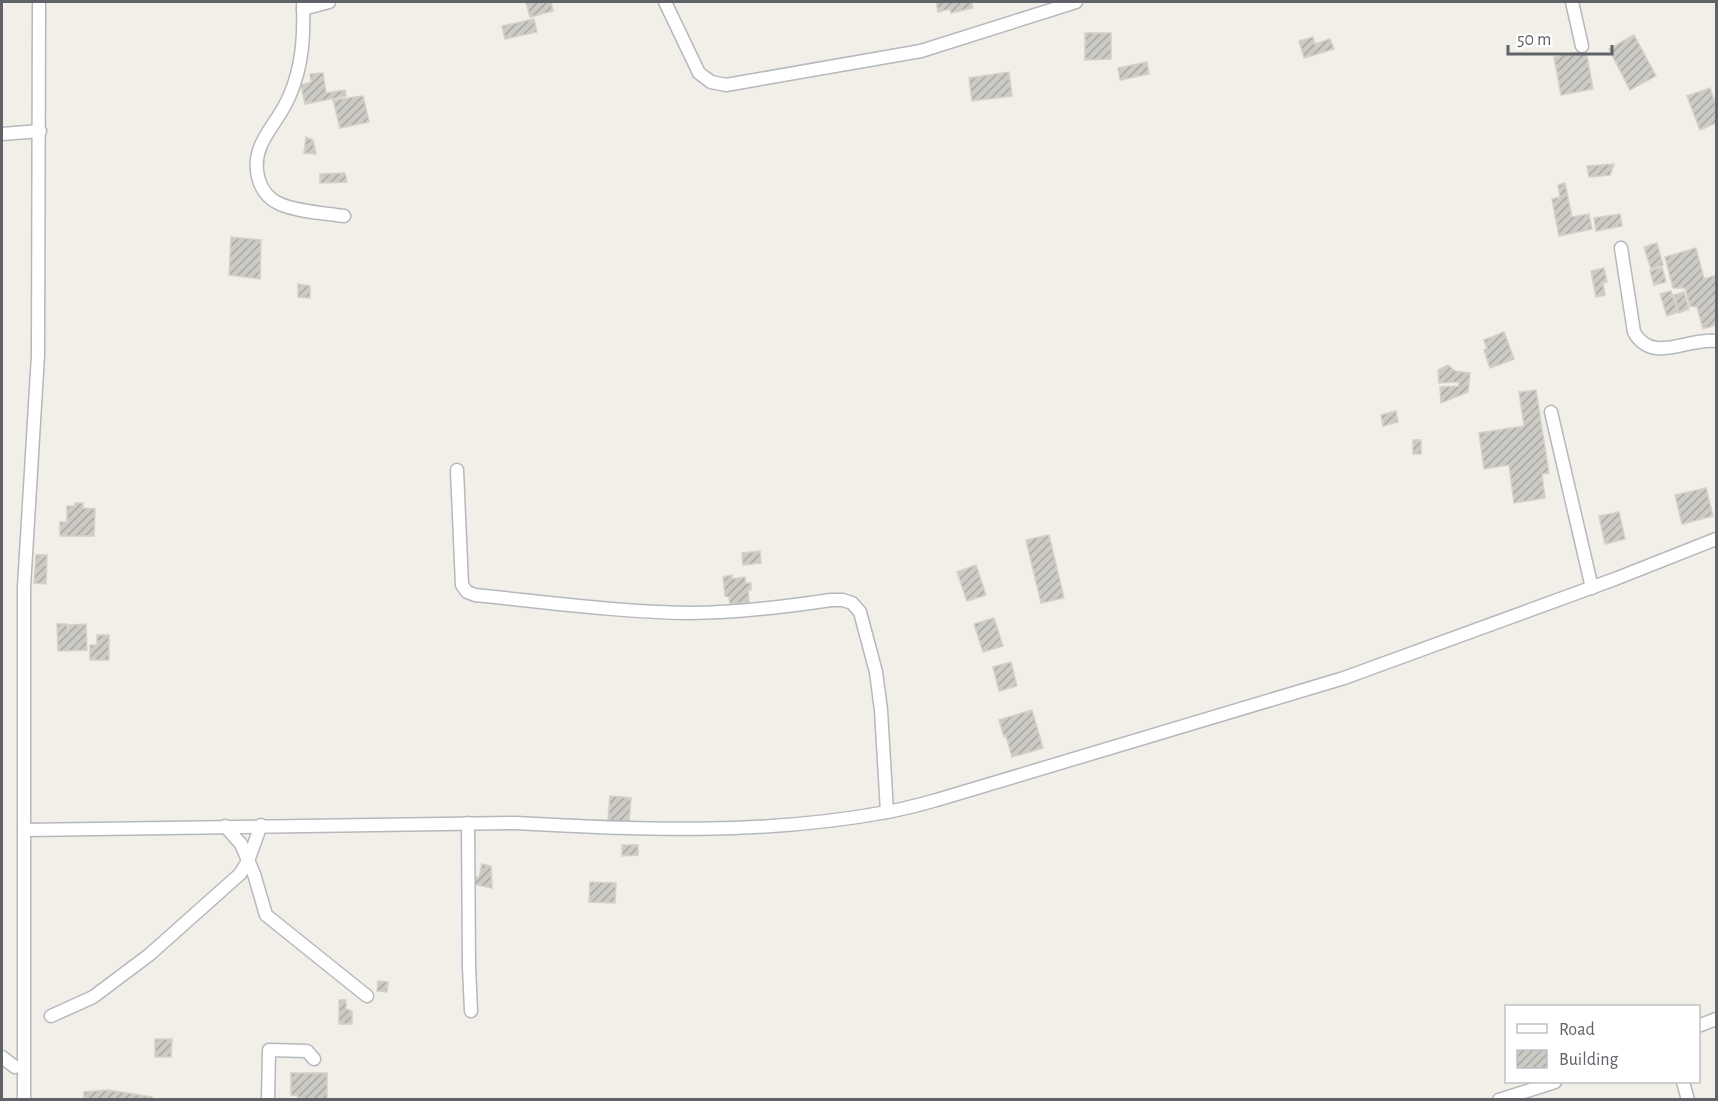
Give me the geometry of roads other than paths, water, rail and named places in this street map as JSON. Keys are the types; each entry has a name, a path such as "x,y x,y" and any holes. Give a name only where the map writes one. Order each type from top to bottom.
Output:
{"street":[{"path":"24,1100 24,587 38,355 39,2"},
{"path":"328,2 303,5 303,48 296,81 282,111 262,143 258,154 257,172 266,194 279,204 344,216"},
{"path":"665,2 699,73 711,82 726,85 921,51 1076,2"},
{"path":"1572,2 1582,46"},
{"path":"2,134 40,131"},
{"path":"1621,248 1634,332 1642,343 1648,347 1661,349 1700,340 1716,341"},
{"path":"1551,412 1592,588"},
{"path":"457,470 462,585 467,592 475,595 690,613 743,612 831,600 852,603 860,612 876,672 881,710 887,812"},
{"path":"24,830 515,822 697,830 802,823 887,812 940,799 1344,678 1592,588 1716,538"},
{"path":"468,823 471,1011"},
{"path":"51,1016 93,998 149,955 240,874 248,861 261,825"},
{"path":"225,826 241,844 266,915 367,996"},
{"path":"1700,1025 1716,1019"},
{"path":"268,1100 269,1050 307,1051 314,1059"},
{"path":"2,1057 15,1067"},
{"path":"1499,1100 1552,1083"},
{"path":"1683,1083 1688,1100"}]}
